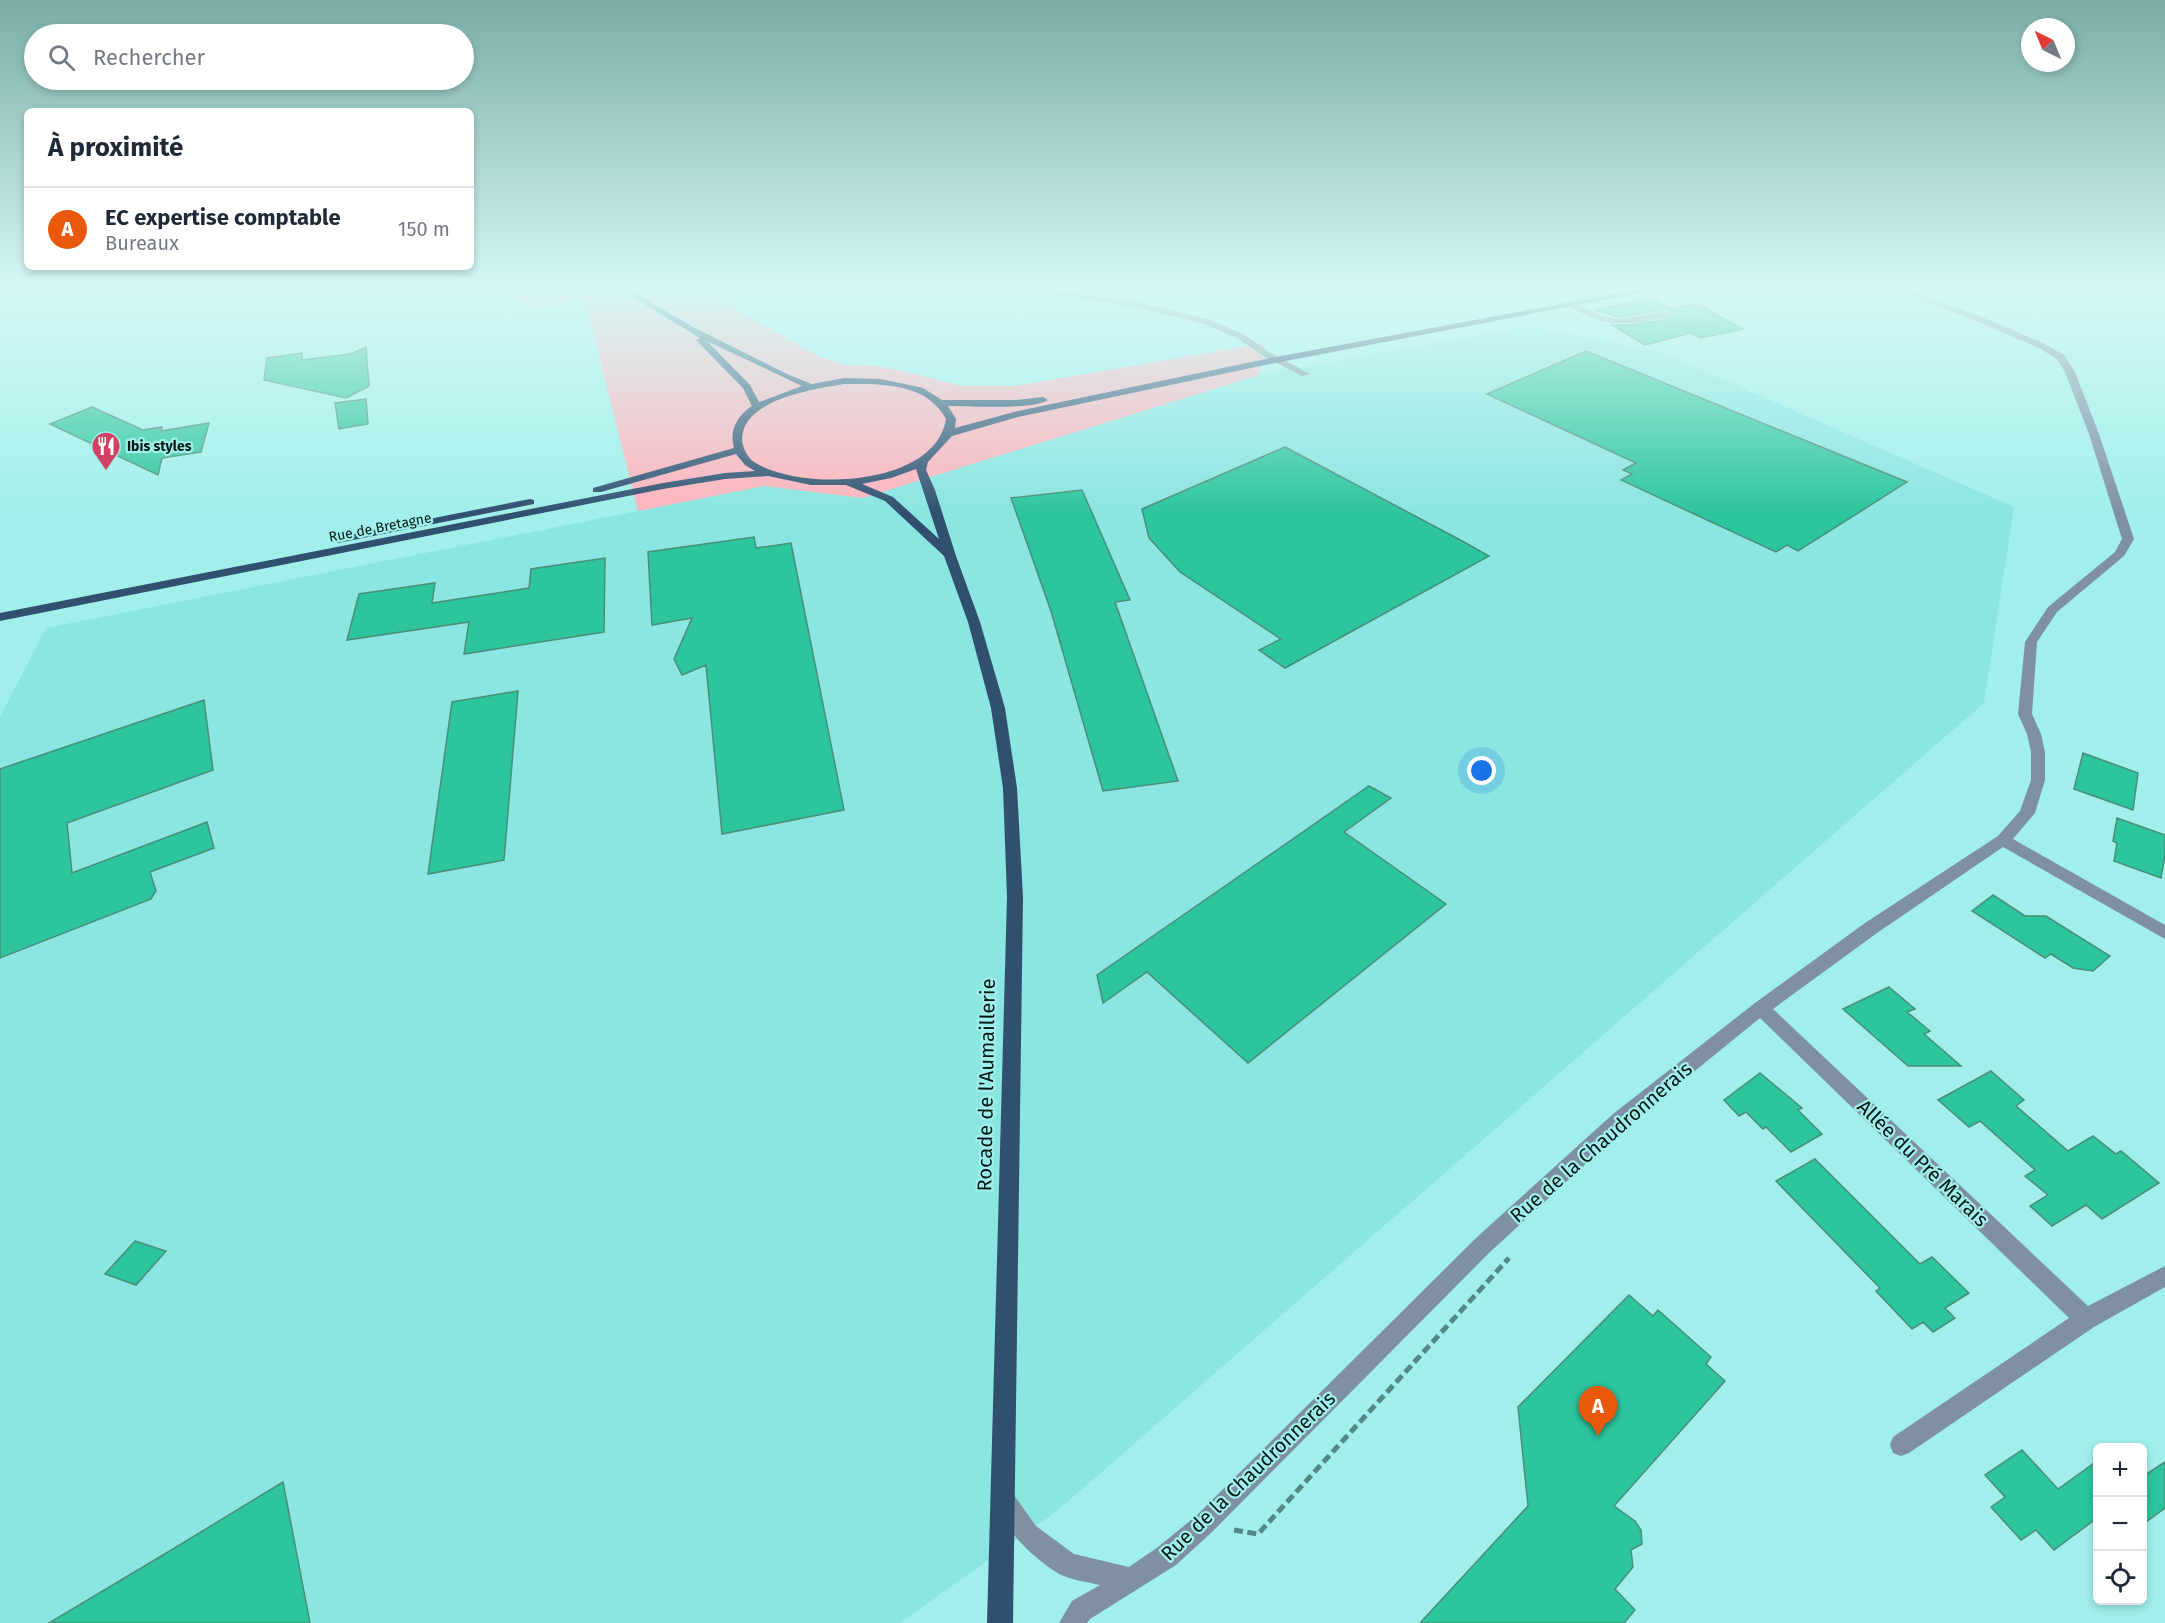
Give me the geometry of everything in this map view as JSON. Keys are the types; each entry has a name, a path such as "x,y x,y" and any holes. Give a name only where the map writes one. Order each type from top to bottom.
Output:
{"main road":[{"path":"723,363 747,387 757,407"},
{"path":"757,363 810,386"},
{"path":"1197,376 1113,391 1016,403 941,403 901,385 874,381 844,381 810,386 773,398 757,407 742,421 736,435 738,450 749,463 768,473 805,482 849,482 902,471 923,460 948,434 993,418 1085,402 1259,363"},
{"path":"941,403 951,419 948,434"},
{"name":"Rue de Bretagne","path":"0,608 605,488 738,450"},
{"name":"Rocade de l'Aumaillerie","path":"923,460 921,470 930,490 974,622 998,708 1010,788 1015,897 1000,1623"},
{"name":"Rue de Bretagne","path":"0,617 663,486 725,476 768,473"},
{"name":"Rocade de l'Aumaillerie","path":"849,482 889,499 950,555"}],"street":[{"path":"1284,363 1305,374"},
{"name":"Rue de la Chaudronnerais","path":"1072,1623 1081,1610 1131,1581 1167,1556 1204,1524 1483,1245 1620,1120 1761,1008 1871,928 2003,840 2027,813 2038,780 2038,752 2034,734 2025,714 2031,642 2052,610 2120,554 2128,539 2094,434 2064,363"},
{"path":"2003,840 2165,933"},
{"name":"Allée du Pré Marais","path":"1761,1008 2086,1319"},
{"path":"1901,1445 2086,1319 2165,1276"},
{"path":"1003,1499 1028,1534 1068,1565 1131,1581"}],"path":[{"path":"1204,1524 1258,1534 1511,1256"}],"shaded area":[{"path":"601,363 838,363 908,372 961,386 1016,386 1151,363 1261,363 1259,375 863,498 764,486 638,511"},
{"path":"1326,363 1685,363 2014,507 1984,703 1057,1511 900,1623 0,1623 0,717 46,628 764,486 863,498 1258,375"}],"building":[{"path":"266,363 367,363 369,386 346,398 264,380"},
{"path":"1559,363 1615,363 1907,482 1798,551 1787,545 1776,552 1621,480 1632,474 1623,470 1636,463 1487,394"},
{"path":"366,399 368,424 339,429 335,403"},
{"path":"92,407 143,430 162,427 161,431 209,423 201,452 162,458 158,475 50,424"},
{"path":"1285,447 1489,556 1285,668 1259,650 1281,639 1180,572 1149,538 1142,509"},
{"path":"1082,490 1130,600 1115,602 1178,781 1103,791 1051,611 1011,498"},
{"path":"754,537 756,548 791,543 844,810 722,834 706,665 682,675 674,659 692,618 652,625 648,552"},
{"path":"605,558 604,632 464,654 469,622 347,640 359,594 435,583 432,603 529,588 531,569"},
{"path":"518,691 504,860 428,874 452,702"},
{"path":"204,700 213,770 67,823 72,873 207,822 214,848 150,872 156,891 151,899 0,958 0,769"},
{"path":"2083,753 2138,773 2133,810 2074,789"},
{"path":"1369,786 1391,798 1344,832 1446,904 1248,1063 1147,972 1103,1003 1097,975"},
{"path":"2117,818 2165,835 2165,855 2161,878 2114,861 2117,843 2113,841"},
{"path":"1993,895 2025,916 2046,916 2110,956 2093,971 2073,968 2051,954 2045,958 1972,911"},
{"path":"1889,987 1915,1009 1907,1012 1930,1031 1924,1034 1961,1066 1908,1066 1843,1009"},
{"path":"1991,1071 2024,1100 2016,1106 2068,1151 2093,1136 2116,1154 2121,1151 2159,1183 2102,1219 2086,1205 2052,1226 2030,1206 2048,1195 2025,1176 2035,1170 1980,1121 1969,1127 1938,1100"},
{"path":"1760,1073 1802,1108 1798,1110 1822,1134 1791,1152 1766,1127 1763,1129 1746,1112 1739,1116 1724,1100"},
{"path":"1815,1159 1920,1264 1932,1257 1969,1293 1945,1308 1955,1318 1933,1332 1923,1322 1912,1329 1876,1291 1880,1288 1776,1181"},
{"path":"135,1241 166,1251 136,1285 105,1274"},
{"path":"1629,1295 1653,1316 1658,1310 1711,1357 1706,1364 1725,1381 1614,1506 1635,1521 1641,1530 1642,1544 1631,1550 1633,1567 1615,1589 1635,1610 1624,1623 1420,1623 1528,1506 1518,1407"},
{"path":"2022,1450 2058,1489 2093,1464 2093,1521 2054,1550 2036,1530 2021,1540 1991,1507 2005,1497 1985,1475"},
{"path":"2165,1462 2165,1508 2147,1521 2147,1497 2147,1474"},
{"path":"283,1482 310,1623 49,1623 168,1552"}],"place":[{"name":"Ibis styles","path":"106,472"},
{"name":"EC expertise comptable","path":"1598,1436"}]}
